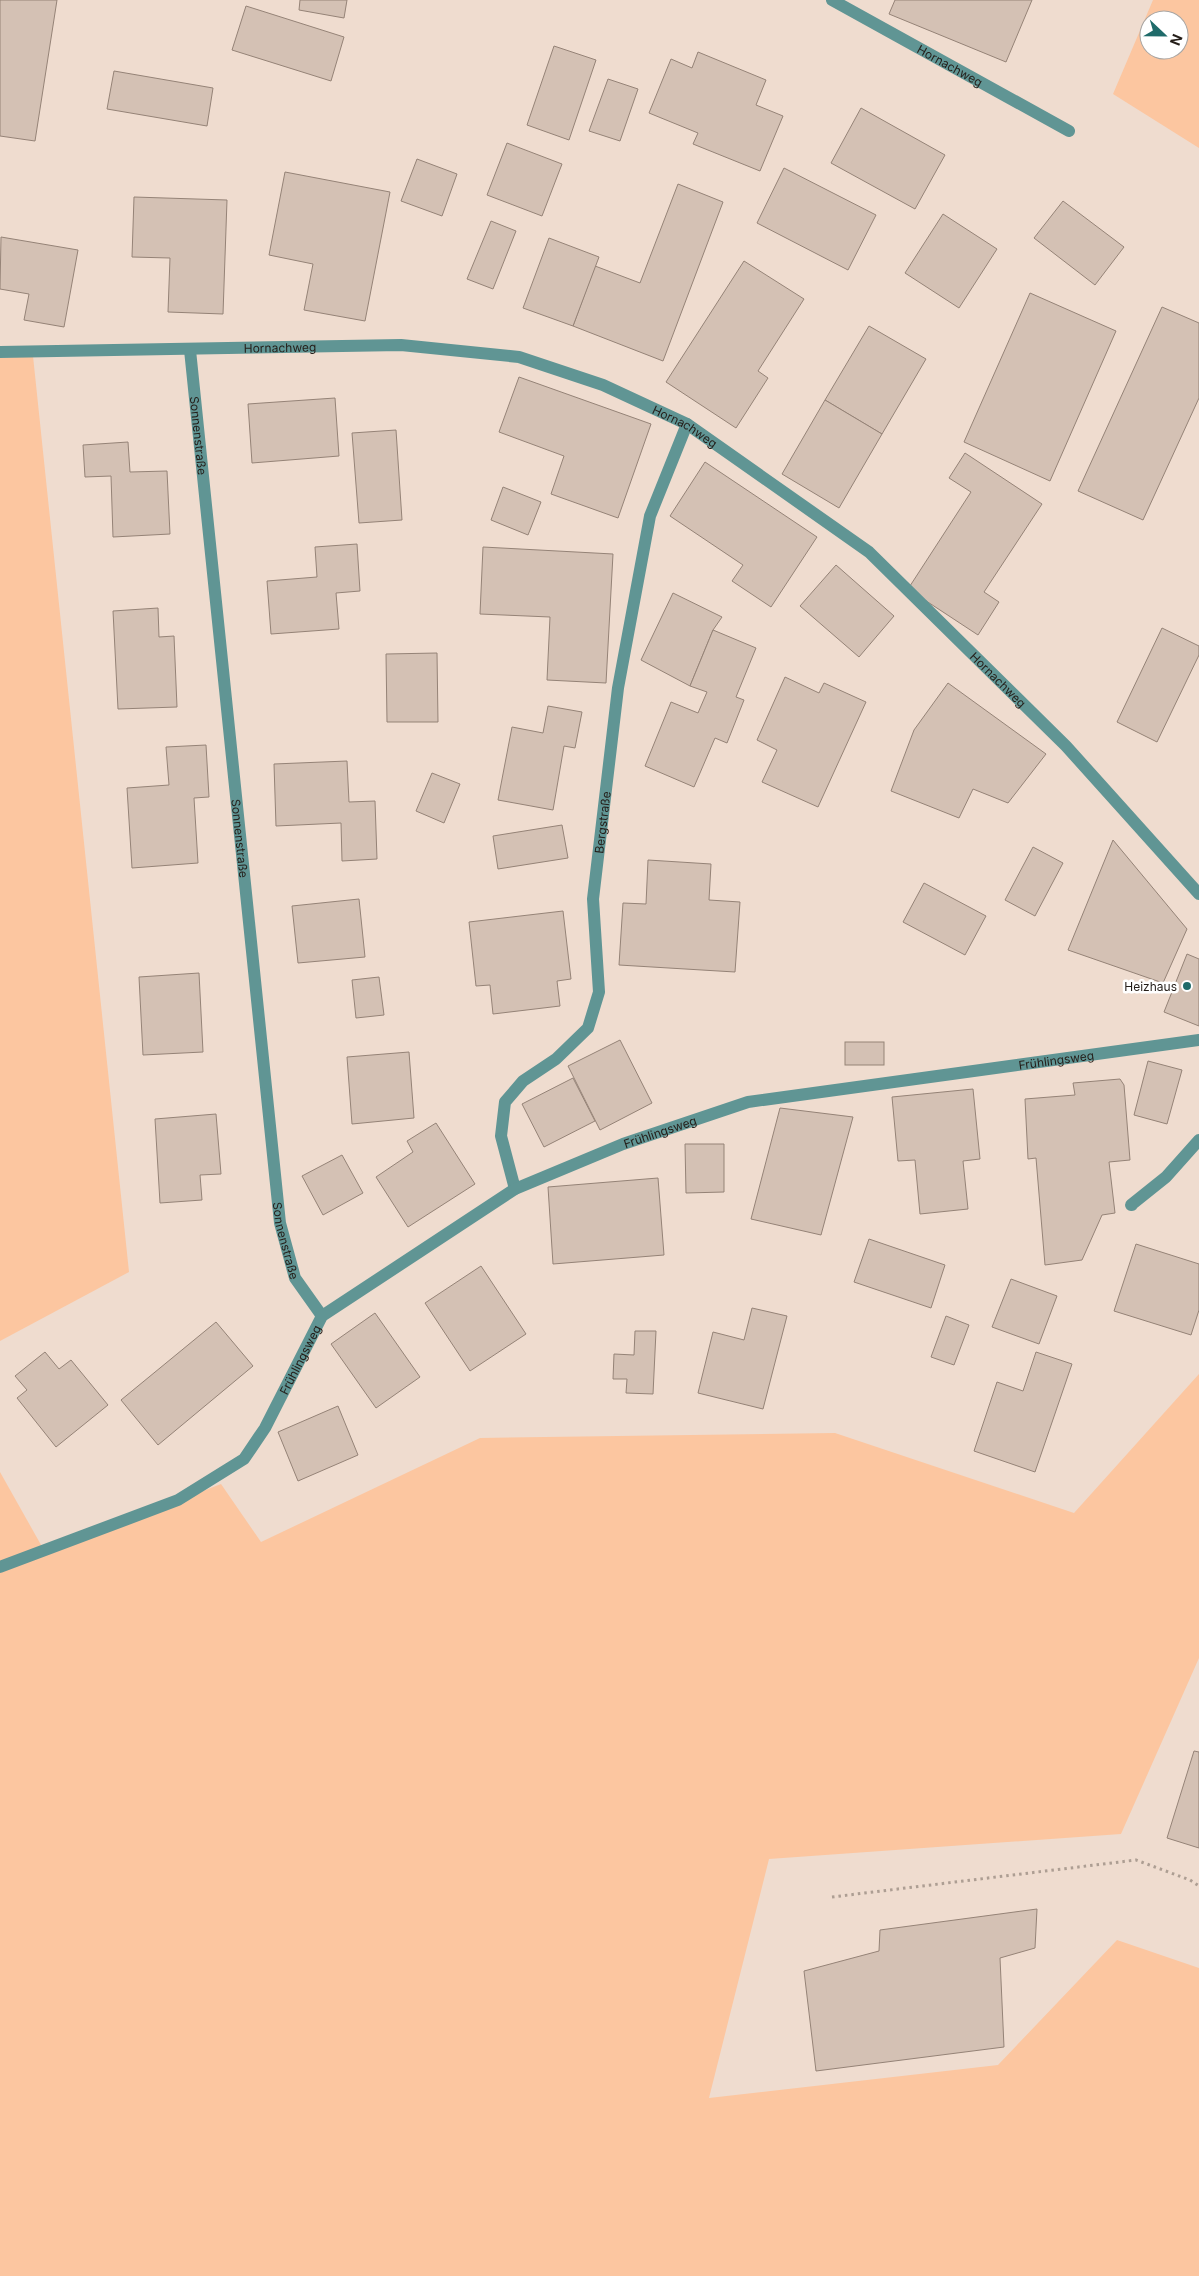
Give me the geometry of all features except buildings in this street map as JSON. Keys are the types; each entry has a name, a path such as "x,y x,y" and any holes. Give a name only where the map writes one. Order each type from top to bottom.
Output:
{"street":[{"name":"Hornachweg","path":"832,0 1069,131"},
{"name":"Hornachweg","path":"0,352 401,345 519,357 603,386 688,424 869,552 1066,746 1199,894"},
{"name":"Sonnenstraße","path":"190,350 280,1223 295,1278 322,1316"},
{"name":"Bergstraße","path":"516,1189 501,1136 505,1102 523,1081 556,1059 588,1028 600,992 594,899 617,695 650,516 688,424"},
{"name":"Frühlingsweg","path":"0,1567 178,1500 244,1459 265,1428 322,1316 516,1189 623,1144 748,1102 1199,1040"},
{"path":"1132,1205 1166,1177 1199,1140"}],"path":[{"path":"832,1897 1136,1860 1190,1880 1199,1886"}],"shaded area":[{"path":"1153,0 1199,0 1199,148 1113,94 1139,33 1139,60 1189,60 1189,10 1149,10"},
{"path":"33,356 129,1272 0,1341 0,358"},
{"path":"1199,1374 1199,1658 1121,1834 769,1859 709,2098 998,2065 1117,1940 1199,1968 1199,2276 0,2276 0,1472 45,1552 221,1484 261,1542 480,1438 835,1433 1074,1513"}],"place":[{"name":"Heizhaus","path":"1187,986"}]}
